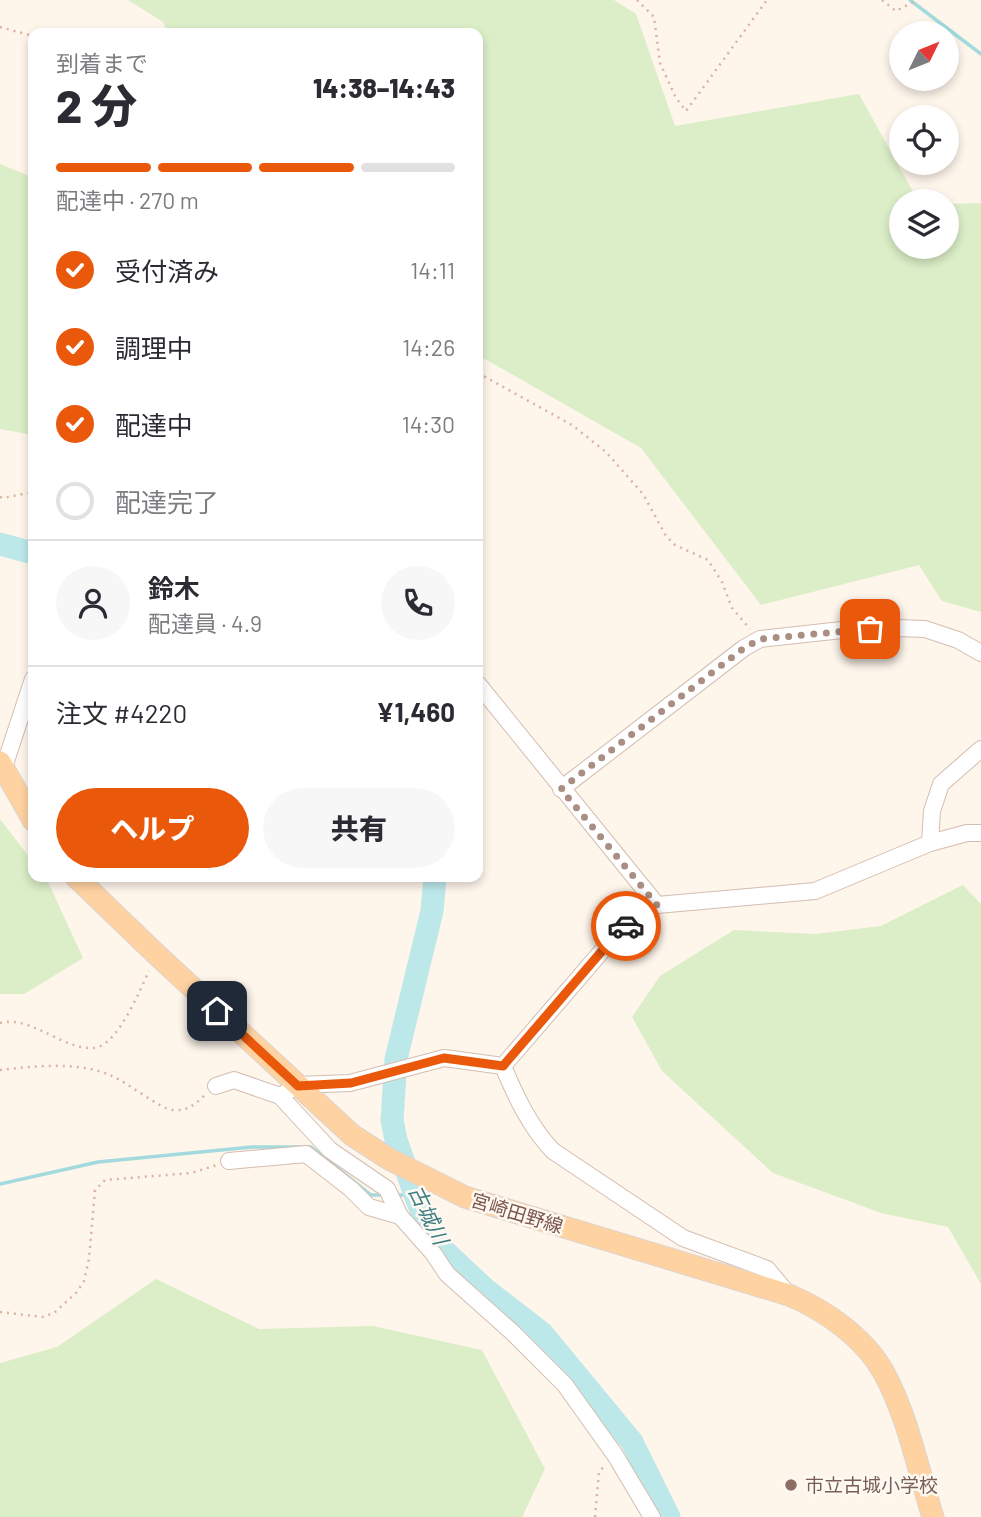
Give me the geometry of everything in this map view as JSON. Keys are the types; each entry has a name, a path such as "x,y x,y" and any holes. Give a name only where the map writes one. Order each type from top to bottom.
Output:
{"main road":[{"path":"2,765 28,811"},
{"name":"宮崎田野線","path":"81,882 157,955 289,1091 388,1159 465,1198 789,1296 829,1317 865,1346 884,1372 900,1410 933,1517"}],"street":[{"path":"561,789 744,648 760,639 842,630 925,629 958,640 981,653"},
{"path":"483,690 657,905"},
{"path":"2,765 28,693"},
{"path":"930,843 932,811 941,784 981,748"},
{"path":"503,1066 620,930 657,905 815,891 930,843 967,833 981,833"},
{"path":"216,1086 234,1080 289,1091 376,1078 444,1058 503,1066"},
{"path":"503,1066 513,1091 537,1134 553,1151 683,1238 767,1269 789,1296"},
{"path":"289,1091 330,1150 387,1189 400,1216 433,1253 447,1274 512,1332 565,1385 615,1455 652,1517"},
{"path":"229,1161 306,1154 351,1189 369,1207 400,1216"}],"path":[{"path":"637,0 654,17 660,63 676,98 686,111 767,0"},
{"path":"882,0 896,10 917,0"},
{"path":"0,27 28,35"},
{"path":"483,376 572,425 606,452 643,494 666,536 675,545 708,560 722,582 732,608 760,639"},
{"path":"0,497 3,499 28,493"},
{"path":"0,1023 10,1020 27,1024 68,1043 100,1047 117,1032 157,955"},
{"path":"0,1070 40,1065 97,1071 136,1089 169,1110 188,1110 216,1086"},
{"path":"0,1312 43,1317 54,1313 77,1292 84,1281 89,1259 95,1190 105,1180 191,1173 229,1161"},
{"path":"595,1517 599,1472 615,1455"}],"green space":[{"path":"128,0 614,0 636,14 675,126 859,94 889,148 889,175 904,175 911,189 889,189 889,259 959,259 959,204 981,203 981,612 942,601 919,565 761,605 641,448 483,358 483,28 166,28 163,22"},
{"path":"0,164 28,176 28,434 0,429"},
{"path":"0,819 28,855 28,882 48,882 83,958 24,994 0,994"},
{"path":"963,885 981,904 981,1284 948,1227 881,1213 773,1173 662,1071 632,1017 660,976 734,930 815,934 881,926"},
{"path":"156,1279 259,1329 373,1326 482,1350 545,1469 522,1517 0,1517 0,1363 57,1347"}],"waterway":[{"path":"910,0 981,54"},
{"name":"古城川","path":"0,544 28,552"},
{"name":"古城川","path":"435,882 432,911 396,1059 392,1120 415,1195 439,1246 485,1289 542,1333 632,1442 669,1517"},
{"path":"0,1184 98,1162 252,1147 311,1147 371,1195 384,1195"},
{"path":"395,1195 415,1195"}],"way so far":[{"path":"626,926 657,905 561,789 744,648 760,639 870,629"}],"place":[{"name":"市立古城小学校","path":"791,1485"}],"route":[{"path":"217,1011 298,1086 351,1083 444,1058 503,1066 626,926"}]}
